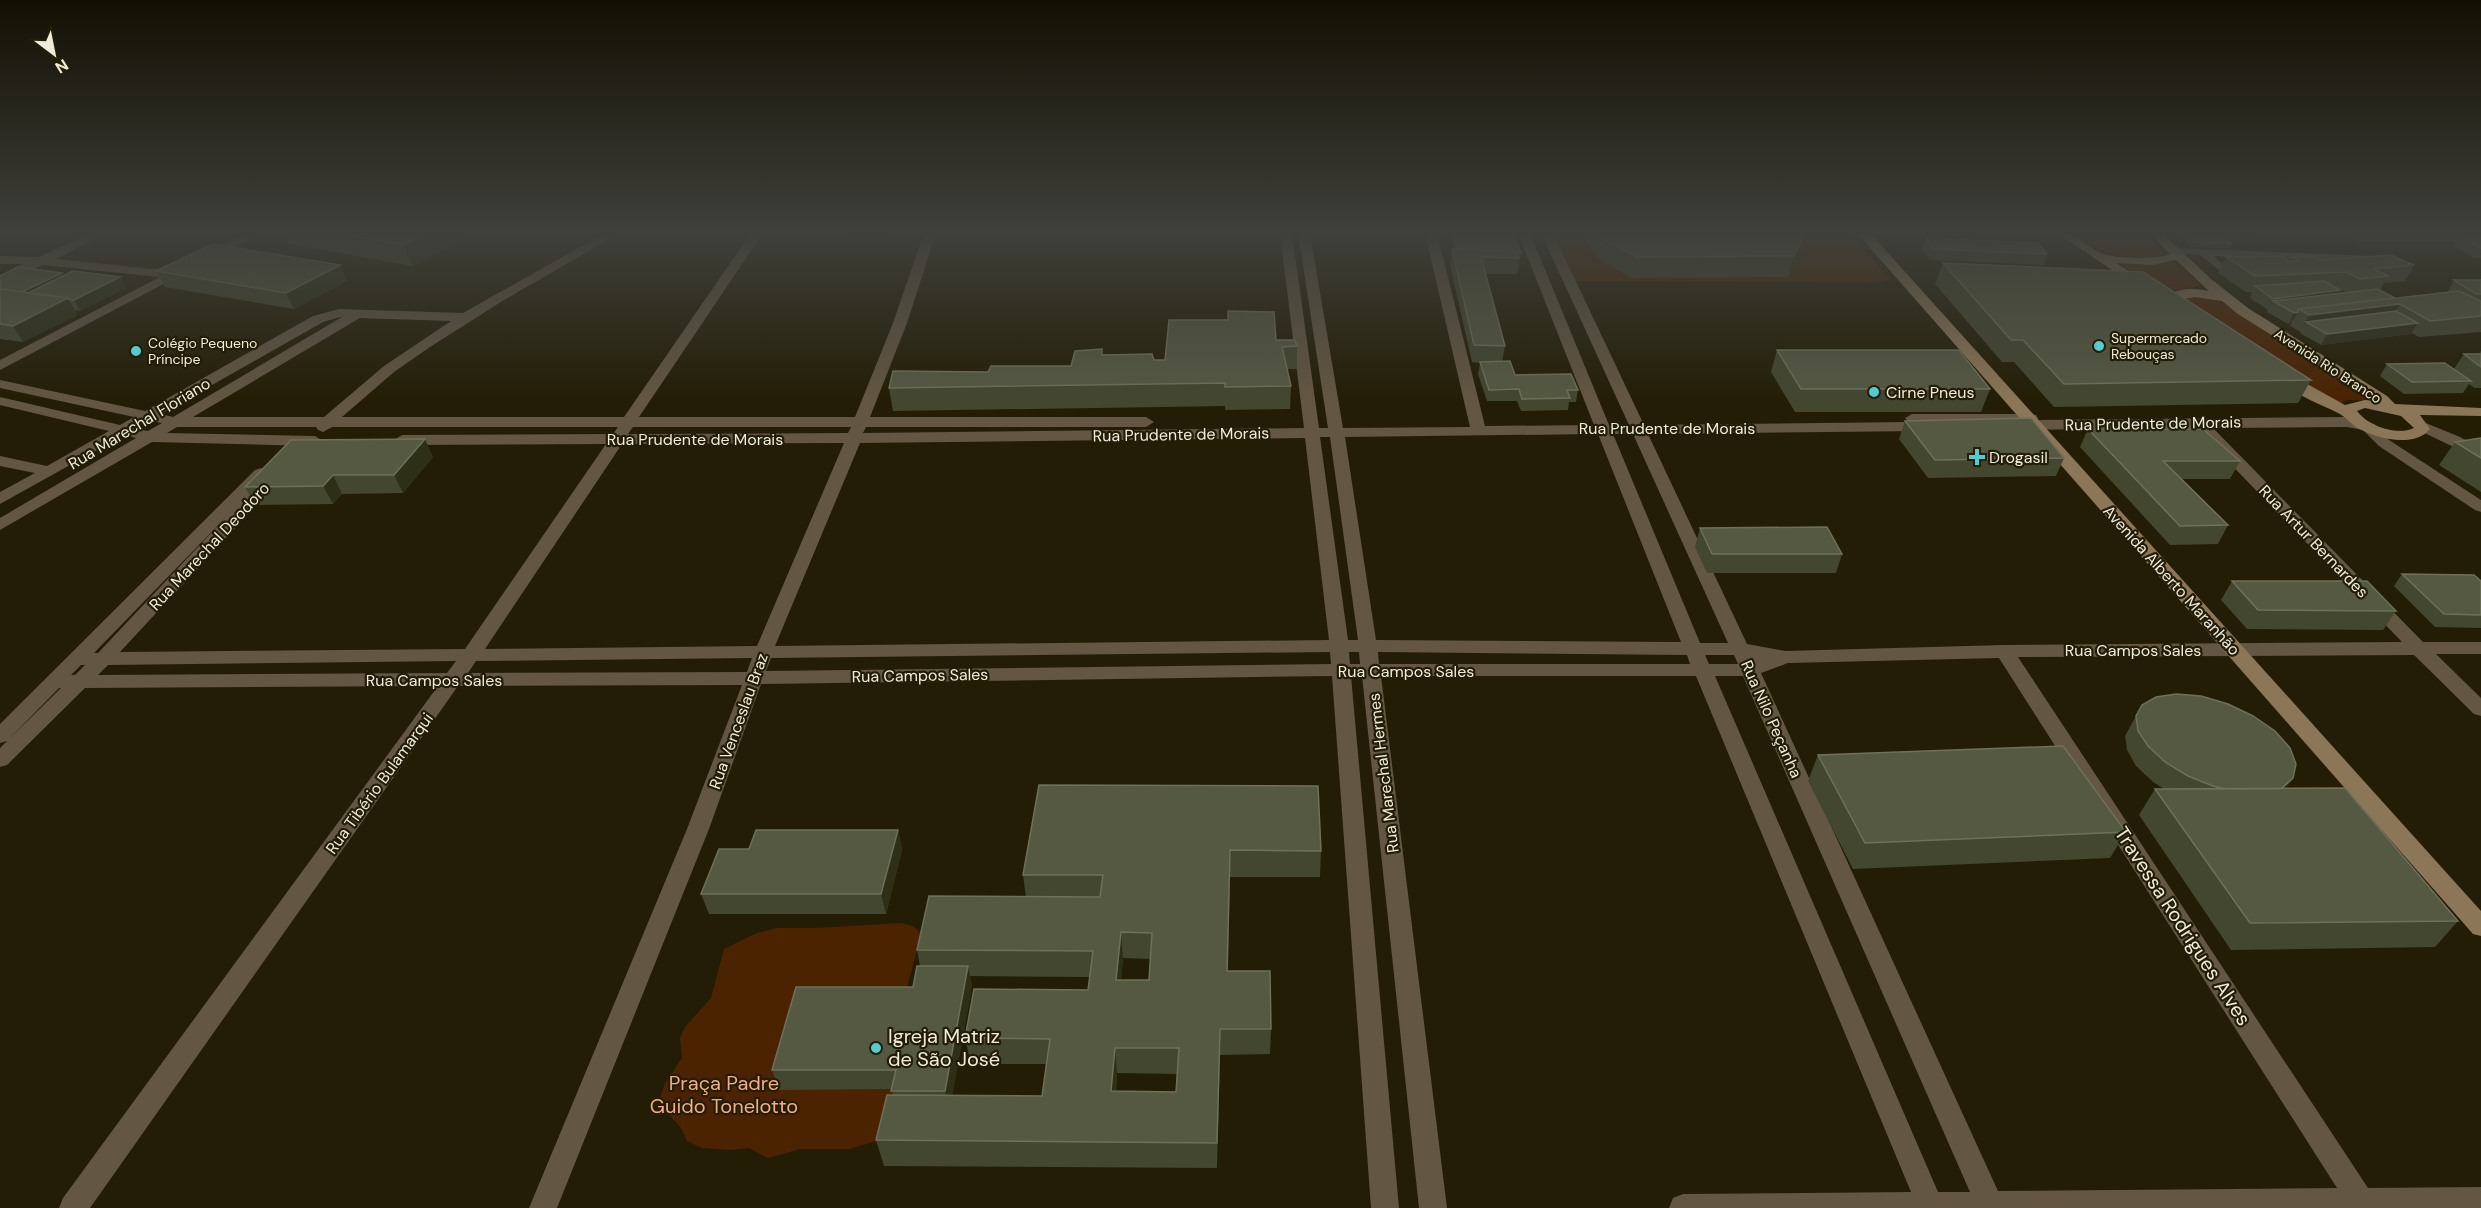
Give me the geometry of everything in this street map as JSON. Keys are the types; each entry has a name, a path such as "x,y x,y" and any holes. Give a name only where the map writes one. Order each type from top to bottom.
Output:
{"main road":[{"name":"Avenida Alberto Maranhão","path":"1914,289 2481,927"},
{"path":"2147,289 2177,310 2171,299 2177,294 2208,294 2226,298"},
{"name":"Avenida Rio Branco","path":"2216,289 2394,409 2416,419 2421,425"},
{"name":"Avenida Rio Branco","path":"2279,373 2317,397 2351,414 2368,427"},
{"path":"2351,414 2351,407 2375,404 2394,409 2481,412"},
{"path":"2368,427 2402,435 2419,433 2422,429 2421,425 2481,420"}],"street":[{"path":"0,366 147,289"},
{"name":"Rua Marechal Deodoro","path":"0,736 76,659 300,446 319,424 458,317 503,289"},
{"name":"Rua Marechal Deodoro","path":"458,317 509,289"},
{"name":"Rua Tibério Bulamarqui","path":"73,1208 470,656 719,289"},
{"name":"Rua Venceslau Braz","path":"543,1208 698,829 763,653 857,430 911,289"},
{"name":"Rua Marechal Hermes","path":"1293,289 1339,646 1385,1208"},
{"name":"Rua Marechal Hermes","path":"1313,289 1368,647 1433,1208"},
{"path":"1445,289 1477,425"},
{"path":"1547,289 1674,603 1705,670 1931,1207"},
{"name":"Rua Nilo Peçanha","path":"1573,289 1750,670 1990,1207"},
{"name":"Rua Marechal Floriano","path":"0,499 311,322 339,313 357,314"},
{"path":"357,314 458,317"},
{"name":"Rua Marechal Floriano","path":"0,525 357,314"},
{"name":"Rua Prudente de Morais","path":"0,384 177,422 622,431 2032,421 2351,414"},
{"path":"0,401 152,437 300,446 333,441"},
{"name":"Rua Prudente de Morais","path":"2032,421 2347,422 2368,427"},
{"name":"Rua Artur Bernardes","path":"2199,423 2418,648 2481,709"},
{"path":"2421,425 2481,455"},
{"name":"Avenida Rio Branco","path":"2368,427 2384,443 2481,507"},
{"name":"Rua Prudente de Morais","path":"381,440 622,431"},
{"path":"0,461 49,471"},
{"name":"Rua Marechal Deodoro","path":"0,760 103,659 282,468"},
{"name":"Rua Campos Sales","path":"76,659 1339,646 1739,649 1785,657 2004,651 2481,648"},
{"name":"Travessa Rodrigues Alves","path":"2004,651 2361,1201"},
{"name":"Rua Campos Sales","path":"53,682 754,678 1341,670 1750,670 1785,657"},
{"path":"1683,1208 1990,1207 2481,1200"}],"green space":[{"path":"2191,295 2213,298 2224,303 2376,401 2350,400 2336,404 2177,298"},
{"name":"Praça Padre Guido Tonelotto","path":"901,923 910,925 921,934 902,1007 902,1089 891,1136 850,1149 801,1149 768,1158 749,1148 731,1150 702,1148 687,1141 681,1128 663,1108 660,1098 665,1083 682,1058 680,1038 685,1027 711,998 724,949 757,933 777,928"}],"building":[{"path":"0,289 68,298 13,326 0,324"},
{"path":"3,289 28,289 22,292"},
{"path":"35,289 95,289 74,300 28,293"},
{"path":"265,289 293,289 286,293"},
{"path":"1461,289 1490,289 1505,346 1474,345"},
{"name":"Supermercado Rebouças","path":"1966,289 2170,289 2311,380 2064,384 2023,340 2011,340"},
{"path":"2260,289 2340,290 2273,299"},
{"path":"2374,289 2395,298 2299,309 2294,313 2273,301"},
{"path":"2469,289 2481,289 2481,294"},
{"path":"2459,291 2481,301 2481,316 2430,321 2400,304 2309,315 2299,309"},
{"path":"1228,311 1274,312 1276,340 1295,340 1297,346 1282,347 1291,386 1225,387 1225,383 889,388 893,371 988,372 991,366 1071,366 1075,351 1102,349 1102,355 1152,354 1154,360 1165,360 1169,320 1228,320"},
{"path":"2396,311 2418,323 2327,334 2306,322"},
{"path":"1777,350 1959,350 1990,389 1801,389"},
{"path":"2464,354 2481,354 2481,367"},
{"path":"1510,361 1515,375 1571,374 1578,390 1567,390 1570,398 1522,399 1519,389 1489,390 1480,362"},
{"path":"2445,363 2471,381 2412,382 2387,364"},
{"path":"2031,418 2064,458 1935,460 1905,421"},
{"path":"2088,429 2203,429 2240,461 2163,461 2228,525 2180,526"},
{"path":"2481,438 2481,458 2455,442"},
{"path":"425,439 394,475 333,475 323,486 245,487 291,440"},
{"path":"1827,527 1842,554 1712,554 1700,528"},
{"path":"2402,574 2474,575 2481,581 2481,615 2444,614"},
{"path":"2232,581 2367,581 2396,611 2258,610"},
{"path":"2176,694 2201,696 2228,704 2253,716 2275,731 2290,748 2296,764 2293,778 2280,789 2225,789 2188,776 2165,762 2148,746 2138,731 2136,716 2142,705 2156,697"},
{"path":"2063,746 2126,832 1865,843 1818,755"},
{"path":"1039,785 1318,786 1321,851 1230,850 1227,971 1270,971 1271,1029 1220,1029 1217,1143 876,1140 887,1095 1042,1096 1050,1039 965,1038 974,989 1088,990 1093,951 917,950 929,896 1100,897 1103,875 1023,875","holes":["1121,932 1152,933 1149,980 1116,980","1115,1048 1179,1048 1176,1092 1111,1091"]},
{"path":"2345,788 2458,921 2250,923 2155,789"},
{"path":"756,830 898,830 881,894 701,894 719,849 749,849"},
{"name":"Igreja Matriz de São José","path":"917,966 968,966 945,1091 891,1091 896,1070 772,1070 796,987 913,987"}],"place":[{"name":"Supermercado Rebouças","path":"2099,346"},
{"name":"Colégio Pequeno Príncipe","path":"136,351"},
{"name":"Cirne Pneus","path":"1874,392"},
{"name":"Drogasil","path":"1977,457"},
{"name":"Igreja Matriz de São José","path":"876,1048"}]}
